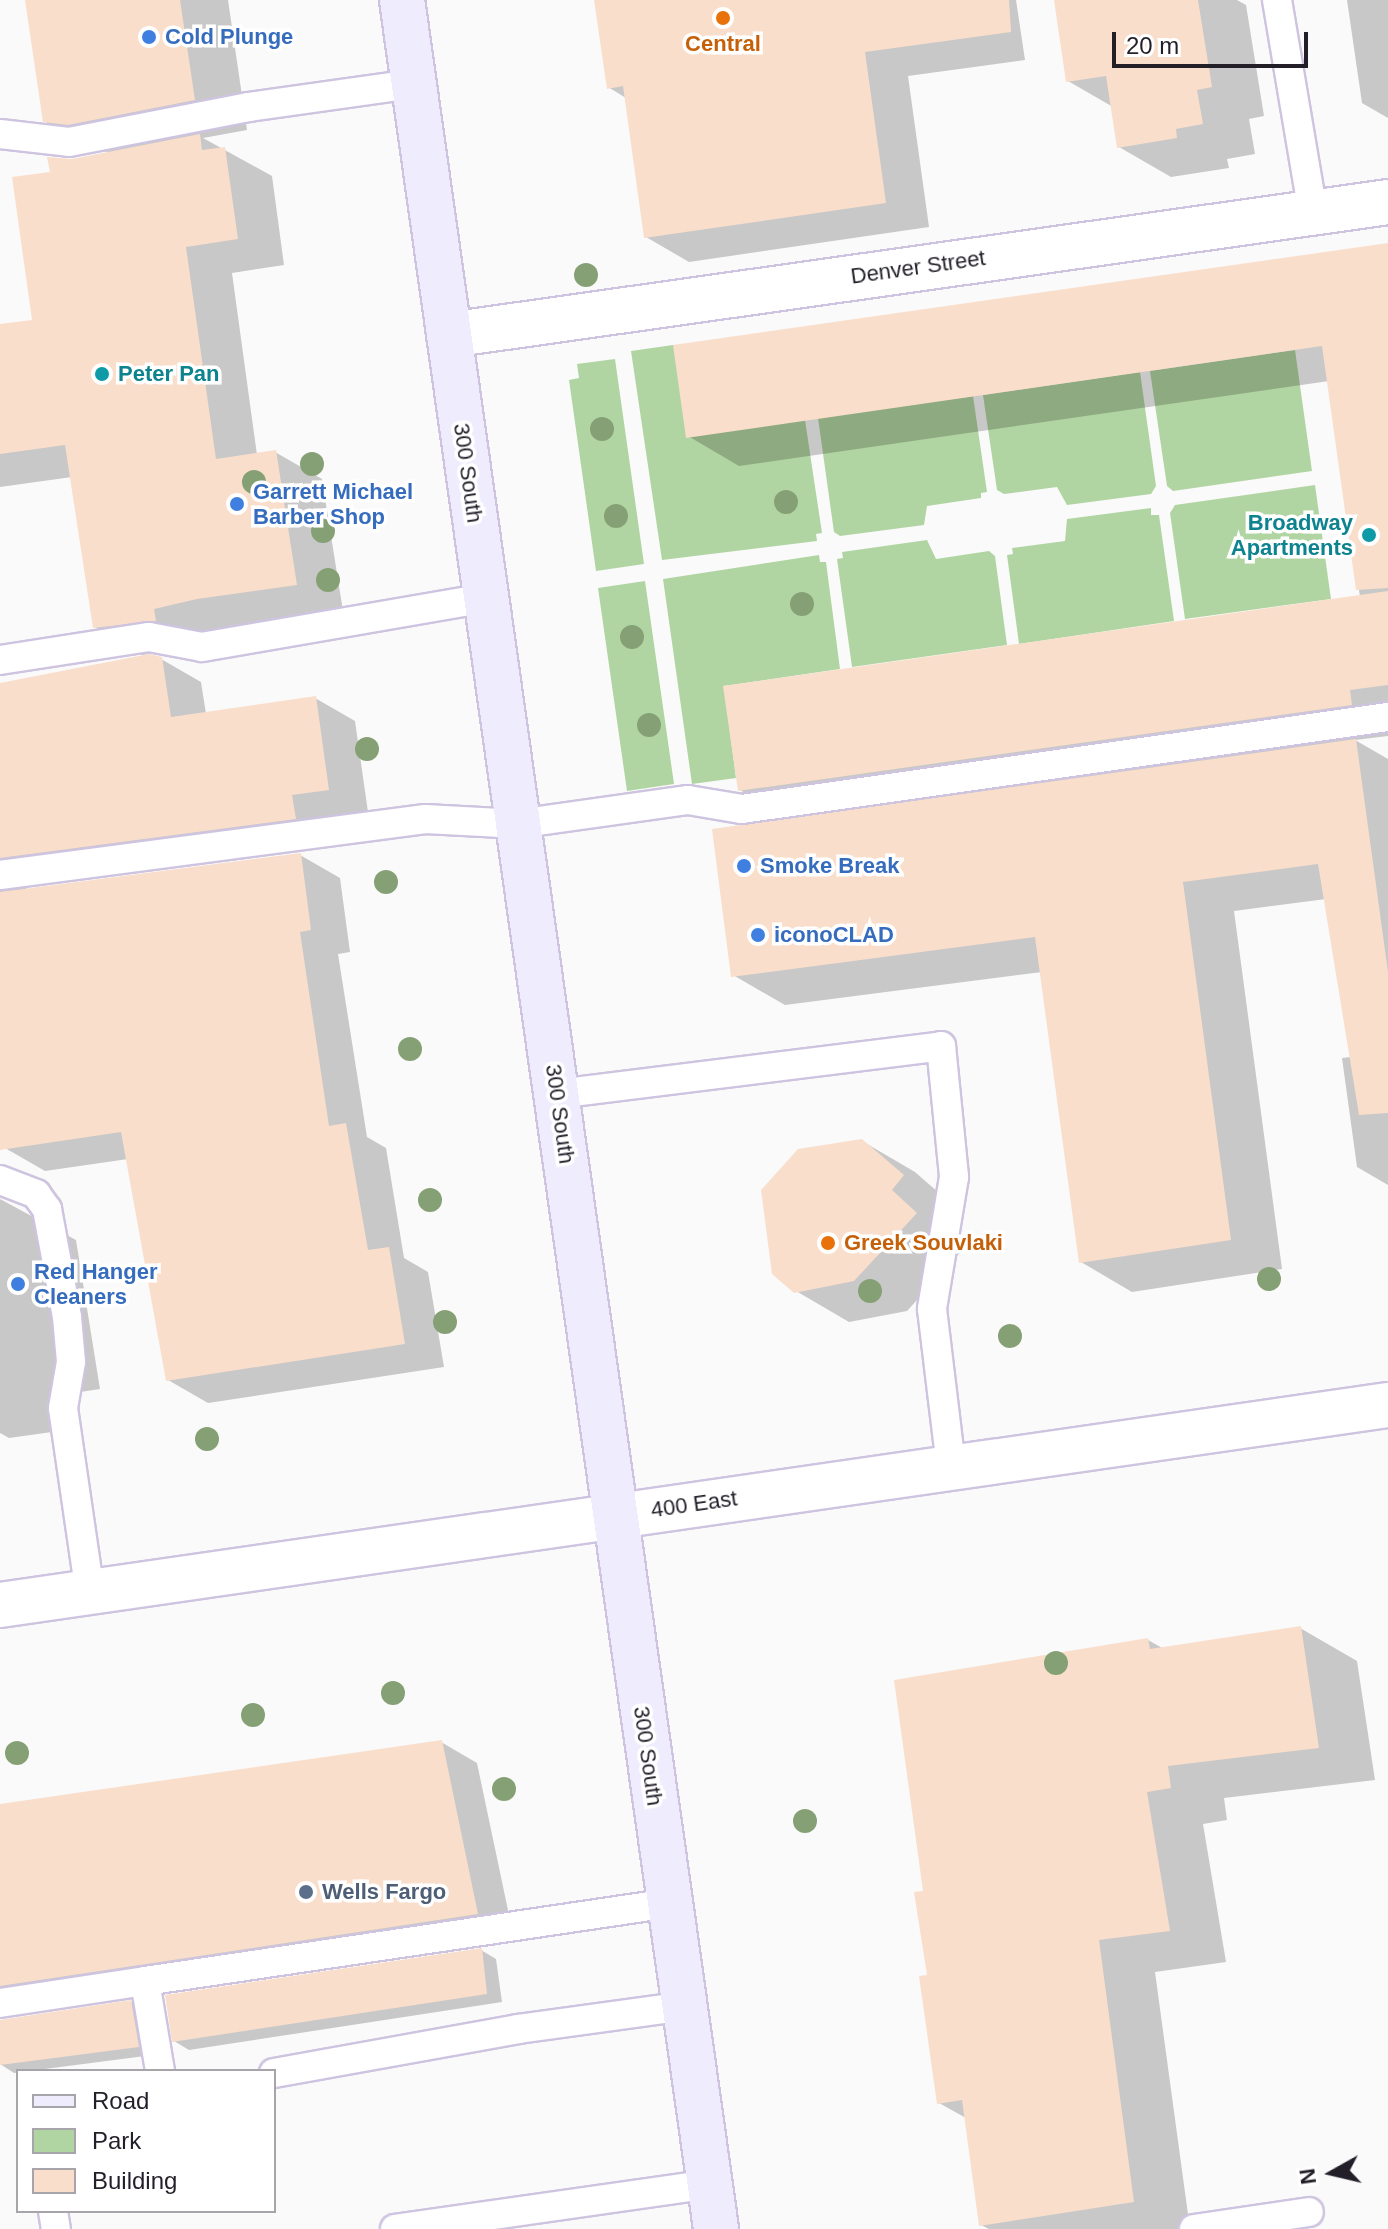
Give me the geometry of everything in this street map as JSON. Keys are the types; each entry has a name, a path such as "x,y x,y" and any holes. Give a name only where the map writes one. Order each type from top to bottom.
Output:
{"street":[{"name":"300 South","path":"402,0 716,2229"},
{"name":"Denver Street","path":"449,335 1388,202"},
{"name":"400 East","path":"0,1605 1388,1405"}],"lane":[{"path":"1277,0 1313,213"},
{"path":"0,134 69,142 249,107 413,84"},
{"path":"0,660 149,637 202,647 486,598"},
{"path":"0,875 425,819 517,824 688,800 742,809 1388,717"},
{"path":"558,1094 941,1046 954,1177 932,1309 951,1467"},
{"path":"0,1180 36,1194 47,1209 67,1317 71,1362 63,1408 90,1592"},
{"path":"0,2003 670,1903"},
{"path":"145,1981 160,2069"},
{"path":"276,2073 518,2029 685,2006"},
{"path":"395,2229 710,2184"},
{"path":"1194,2229 1309,2212"}],"green space":[{"path":"673,345 805,420 822,533 816,534 817,541 662,560 631,351"},
{"path":"1295,350 1312,471 1173,491 1167,486 1150,371"},
{"path":"615,359 644,564 596,571 569,380 579,378 577,364"},
{"path":"1140,372 1156,486 1151,494 1067,505 1057,487 1004,494 997,490 983,395"},
{"path":"973,396 987,492 981,493 981,498 927,506 924,525 840,536 834,532 818,418"},
{"path":"1315,485 1331,599 1185,619 1170,513 1175,505"},
{"path":"1151,508 1151,515 1159,515 1174,621 1019,644 1007,555 1013,554 1012,548 1065,541 1067,519"},
{"path":"927,540 936,559 989,551 995,556 1007,645 852,667 837,559 843,558 842,552"},
{"path":"819,555 820,562 826,562 840,669 724,686 736,778 692,784 663,579"},
{"path":"645,581 674,784 627,791 598,588"}],"building":[{"path":"25,0 180,0 195,100 68,125 43,122"},
{"path":"594,0 1009,0 1011,32 865,52 886,203 644,238 623,86 607,89"},
{"path":"1054,0 1198,0 1212,87 1197,90 1203,124 1176,129 1177,138 1117,148 1106,76 1066,82"},
{"path":"200,134 202,150 225,147 238,239 186,247 216,459 276,450 297,585 197,599 154,609 156,621 93,628 65,445 0,454 0,324 32,320 12,177 50,172 47,157 72,159"},
{"path":"1388,243 1388,588 1356,590 1322,346 686,438 673,345"},
{"path":"1388,591 1388,685 1350,690 1352,705 738,791 723,686"},
{"path":"149,654 162,657 171,717 316,696 329,790 292,795 296,819 0,858 0,683"},
{"path":"1356,739 1388,972 1388,1113 1359,1115 1318,864 1183,882 1231,1240 1079,1263 1035,937 731,977 712,829"},
{"path":"301,853 311,930 300,932 329,1126 346,1123 368,1250 389,1247 405,1344 166,1381 121,1132 0,1150 0,892"},
{"name":"Greek Souvlaki","path":"862,1139 904,1175 892,1190 917,1213 854,1281 794,1293 772,1274 761,1190 798,1149"},
{"path":"1301,1626 1319,1748 1168,1766 1171,1788 1147,1792 1170,1931 1099,1940 1134,2202 979,2226 962,2100 937,2104 919,1976 927,1975 914,1892 923,1891 894,1680 1148,1638 1150,1649"},
{"path":"442,1740 478,1914 0,1986 0,1804"},
{"path":"482,1948 487,1994 172,2042 165,1995"},
{"path":"131,2000 139,2047 0,2065 0,2020"}],"place":[{"name":"Central","path":"723,18"},
{"name":"Cold Plunge","path":"149,37"},
{"name":"Peter Pan","path":"102,374"},
{"name":"Garrett Michael Barber Shop","path":"237,504"},
{"name":"Broadway Apartments","path":"1369,535"},
{"name":"Smoke Break","path":"744,866"},
{"name":"iconoCLAD","path":"758,935"},
{"name":"Greek Souvlaki","path":"828,1243"},
{"name":"Red Hanger Cleaners","path":"18,1284"},
{"name":"Wells Fargo","path":"306,1892"}]}
